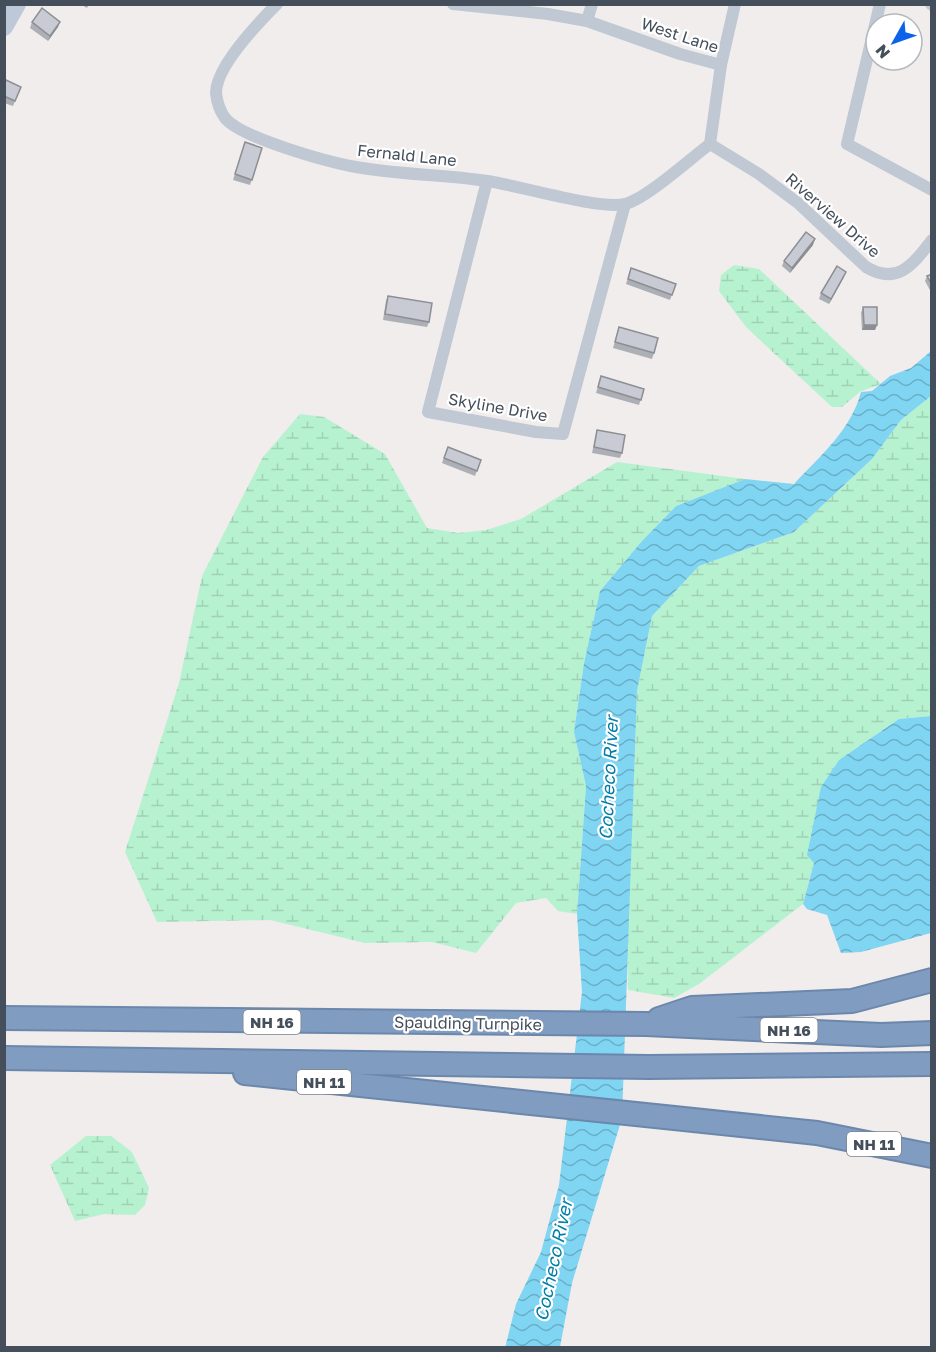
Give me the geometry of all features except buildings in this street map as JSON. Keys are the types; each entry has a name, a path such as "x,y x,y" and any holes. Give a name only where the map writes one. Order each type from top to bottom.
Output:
{"highway":[{"path":"646,1024 692,1008 852,1001 932,980"},
{"name":"Spaulding Turnpike","path":"4,1018 646,1024 881,1035 932,1033"},
{"name":"NH 16","path":"4,1058 539,1063 649,1067 932,1065"},
{"name":"NH 11","path":"98,1058 817,1133 932,1156"}],"street":[{"path":"4,27 17,4"},
{"name":"Fernald Lane","path":"277,4 251,32 219,79 216,91 218,106 226,119 252,136 353,167 487,180 602,204 625,204"},
{"name":"West Lane","path":"453,4 548,14 587,21 680,54 721,65"},
{"path":"587,21 592,4"},
{"path":"625,204 710,144 721,65 735,4"},
{"path":"880,4 847,144 932,190"},
{"name":"Riverview Drive","path":"710,144 759,174 798,203 866,267 878,274 890,275 900,272 909,266 932,240"},
{"name":"Skyline Drive","path":"487,180 428,411 536,432 563,434 625,204"}],"green space":[{"path":"734,265 759,269 881,384 861,391 842,407 832,407 746,327 719,291 721,275"},
{"path":"931,396 931,716 899,719 839,760 821,787 814,863 803,904 699,984 674,998 628,990 627,948 637,691 652,616 699,566 794,532 872,459 901,420"},
{"path":"300,414 324,417 385,454 427,528 458,533 486,530 521,519 617,462 745,479 676,506 642,541 600,591 584,663 574,732 586,786 577,914 558,911 546,898 516,903 476,953 432,942 365,943 270,920 157,922 125,852 179,683 202,576 263,457"},
{"path":"86,1136 111,1136 132,1152 149,1188 145,1205 135,1215 104,1214 75,1221 50,1165"}],"water":[{"name":"Cocheco River","path":"931,351 931,396 901,420 872,459 794,532 699,566 652,616 637,691 622,1118 572,1283 560,1347 505,1348 516,1304 541,1252 559,1185 582,992 577,914 586,786 574,732 584,663 600,591 642,541 676,506 745,479 794,484 843,430 861,392 872,391 890,376 911,368"},
{"path":"931,716 931,933 861,952 841,953 827,915 807,909 803,904 814,863 807,855 821,787 839,760 899,719"}]}
